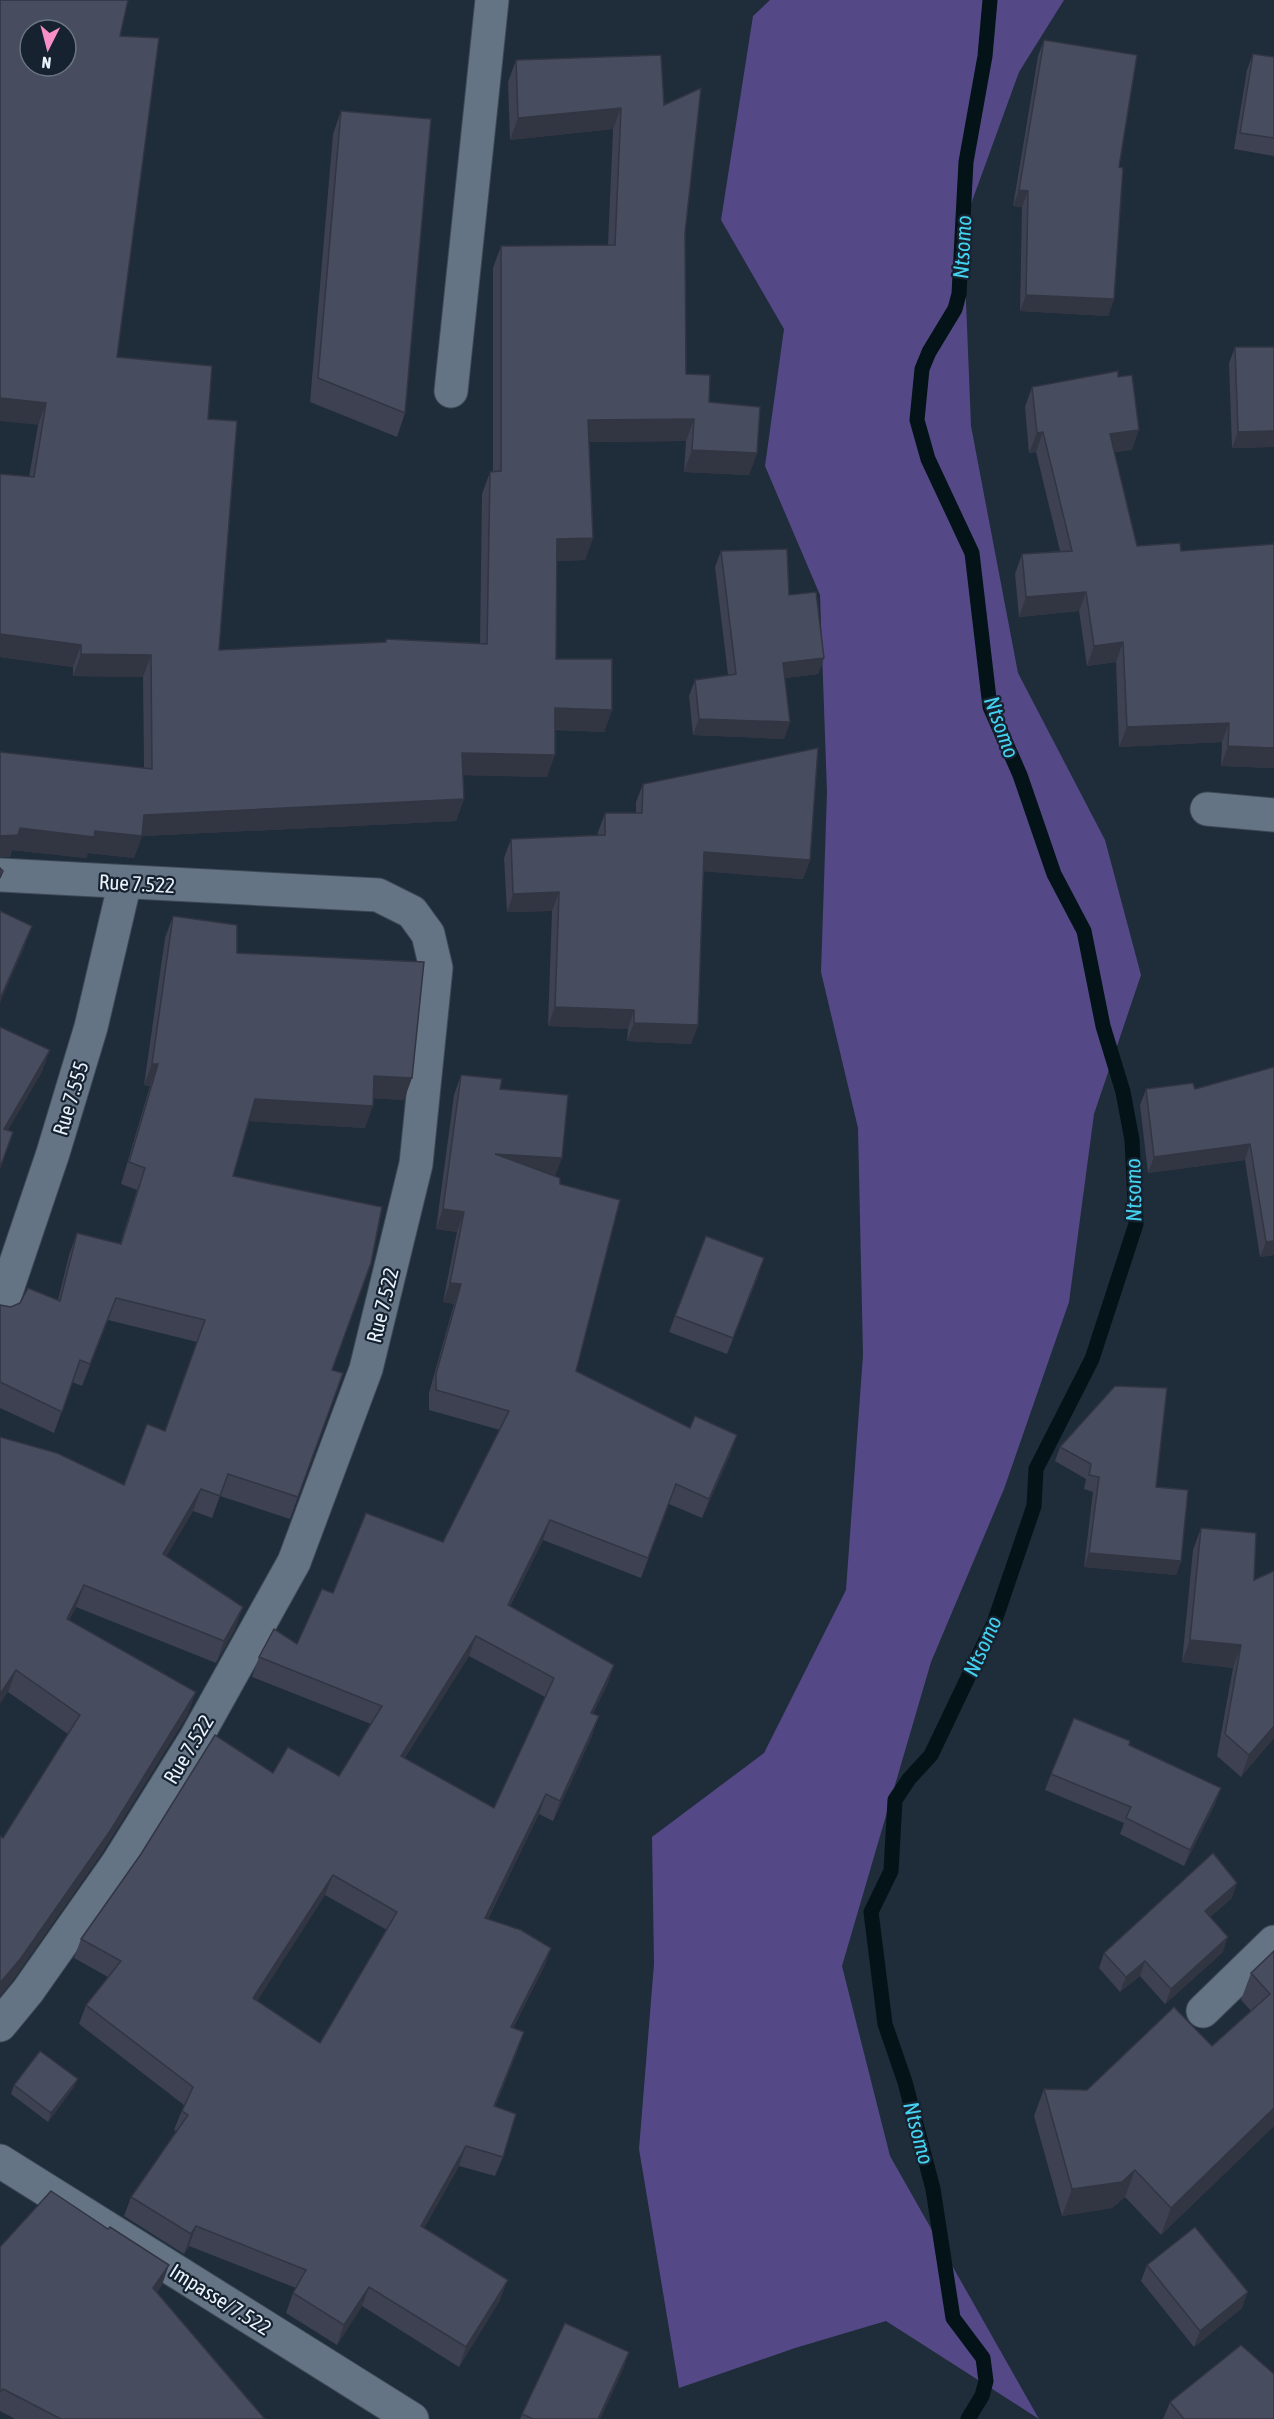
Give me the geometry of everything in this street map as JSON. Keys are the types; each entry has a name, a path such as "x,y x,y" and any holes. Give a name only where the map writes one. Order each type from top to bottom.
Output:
{"street":[{"path":"451,391 492,0"},
{"path":"1207,809 1274,815"},
{"name":"Rue 7.522","path":"0,875 378,895 412,912 428,934 436,968 416,1164 366,1369 294,1562 196,1738 118,1863 28,1990 0,2025"},
{"name":"Rue 7.555","path":"0,1310 54,1153 91,1026 125,882"},
{"path":"1203,2011 1274,1942"},
{"name":"Impasse/7.522","path":"0,2161 412,2419"}],"shaded area":[{"path":"770,0 1064,0 1019,72 963,226 971,426 1018,673 1105,840 1141,975 1094,1114 1069,1302 1004,1489 931,1662 842,1966 890,2156 1039,2419 886,2321 795,2348 679,2388 639,2149 654,1964 652,1837 764,1753 846,1590 863,1355 858,1128 821,972 827,792 820,595 765,466 784,329 721,220 753,16"}],"building":[{"path":"0,0 128,0 120,36 159,38 117,357 212,366 208,419 237,421 219,650 386,642 386,639 487,644 490,472 501,471 501,246 615,245 621,108 518,118 516,60 661,55 664,105 701,88 685,233 686,374 710,375 709,402 760,407 757,453 692,450 694,419 588,420 593,538 557,539 556,659 612,659 612,710 555,708 555,755 462,753 464,799 144,815 142,836 95,831 94,837 20,828 18,835 0,836 0,752 152,769 151,655 81,654 81,645 0,634 0,474 34,477 46,403 0,398"},
{"path":"1044,40 1137,55 1119,167 1123,168 1114,299 1026,295 1028,191 1019,190"},
{"path":"1253,54 1274,57 1274,138 1240,133"},
{"path":"341,111 431,119 405,413 318,378"},
{"path":"1235,347 1274,347 1274,431 1238,432"},
{"path":"1118,371 1118,377 1132,375 1139,430 1110,434 1137,546 1180,543 1181,551 1274,544 1274,748 1228,746 1229,723 1127,727 1123,642 1094,646 1086,592 1026,597 1022,554 1072,551 1043,432 1037,433 1032,387"},
{"path":"787,549 789,595 816,592 824,658 783,663 790,722 699,719 695,680 736,674 721,551"},
{"path":"818,748 810,860 704,852 698,1025 634,1023 634,1010 555,1007 559,892 513,894 511,839 605,835 605,813 642,813 643,784"},
{"path":"0,911 32,926 0,999"},
{"path":"173,916 237,925 237,953 424,962 412,1078 374,1076 373,1106 255,1099 233,1176 382,1207 371,1263 332,1370 343,1373 298,1497 228,1474 220,1496 201,1489 163,1554 243,1607 224,1641 84,1585 67,1619 196,1692 110,1831 21,1958 0,1983 0,1836 3,1838 80,1715 16,1670 0,1694 0,1437 57,1453 124,1485 147,1424 165,1431 205,1320 116,1298 90,1364 80,1360 62,1412 0,1382 0,1305 11,1307 20,1303 28,1288 60,1301 77,1233 121,1244 145,1168 129,1162 158,1064 152,1064"},
{"path":"0,1027 50,1050 4,1129 13,1132 0,1168"},
{"path":"1274,1067 1274,1241 1266,1242 1250,1144 1154,1157 1146,1089 1193,1083 1195,1089"},
{"path":"461,1075 502,1079 500,1089 568,1095 562,1158 495,1154 560,1178 560,1184 620,1200 576,1371 690,1428 695,1416 737,1435 709,1499 676,1484 648,1558 550,1520 508,1605 614,1665 591,1713 599,1716 560,1801 546,1794 485,1918 521,1930 551,1948 511,2027 524,2032 494,2106 516,2114 503,2157 466,2146 421,2226 508,2280 466,2347 369,2287 344,2325 293,2293 306,2270 196,2226 191,2234 131,2197 188,2115 182,2111 193,2087 86,2005 121,1961 81,1939 141,1854 215,1735 273,1773 288,1747 339,1776 382,1706 259,1657 274,1629 297,1644 322,1589 333,1593 366,1513 443,1542 509,1411 436,1390 436,1374 461,1284 450,1283 464,1212 443,1209","holes":["476,1636 554,1678 494,1808 401,1756","333,1875 397,1912 320,2043 253,1998"]},
{"path":"706,1236 764,1258 733,1338 675,1316"},
{"path":"1115,1386 1167,1388 1156,1487 1188,1490 1181,1561 1089,1553 1099,1477 1089,1475 1091,1464 1060,1447"},
{"path":"1201,1528 1256,1533 1254,1580 1274,1571 1274,1726 1249,1755 1225,1734 1241,1645 1190,1640"},
{"path":"1074,1718 1130,1741 1129,1745 1221,1788 1190,1850 1126,1818 1131,1807 1051,1774"},
{"path":"1213,1853 1237,1883 1205,1911 1228,1937 1171,1989 1145,1961 1126,1977 1104,1953"},
{"path":"1274,1951 1274,2108 1171,2208 1135,2170 1122,2182 1072,2189 1044,2089 1087,2090 1174,2007 1212,2046 1270,1994 1251,1973"},
{"path":"40,2051 78,2079 51,2113 14,2085"},
{"path":"51,2191 108,2229 110,2227 169,2265 153,2288 265,2419 61,2419 3,2389 0,2392 0,2247"},
{"path":"1195,2227 1248,2292 1200,2331 1147,2265"},
{"path":"565,2323 629,2352 598,2419 533,2419 522,2414"},
{"path":"1241,2345 1274,2374 1274,2419 1184,2419 1170,2402"}],"waterway":[{"name":"Ntsomo","path":"968,2419 982,2396 986,2381 983,2358 953,2318 933,2189 905,2082 885,2024 871,1912 891,1871 895,1800 909,1779 931,1755 994,1623 1034,1506 1036,1469 1092,1359 1136,1224 1132,1140 1123,1092 1103,1026 1084,931 1054,874 1020,775 990,707 972,553 928,459 917,420 922,369 929,352 955,309 959,294 966,162 985,56 990,0"}]}
